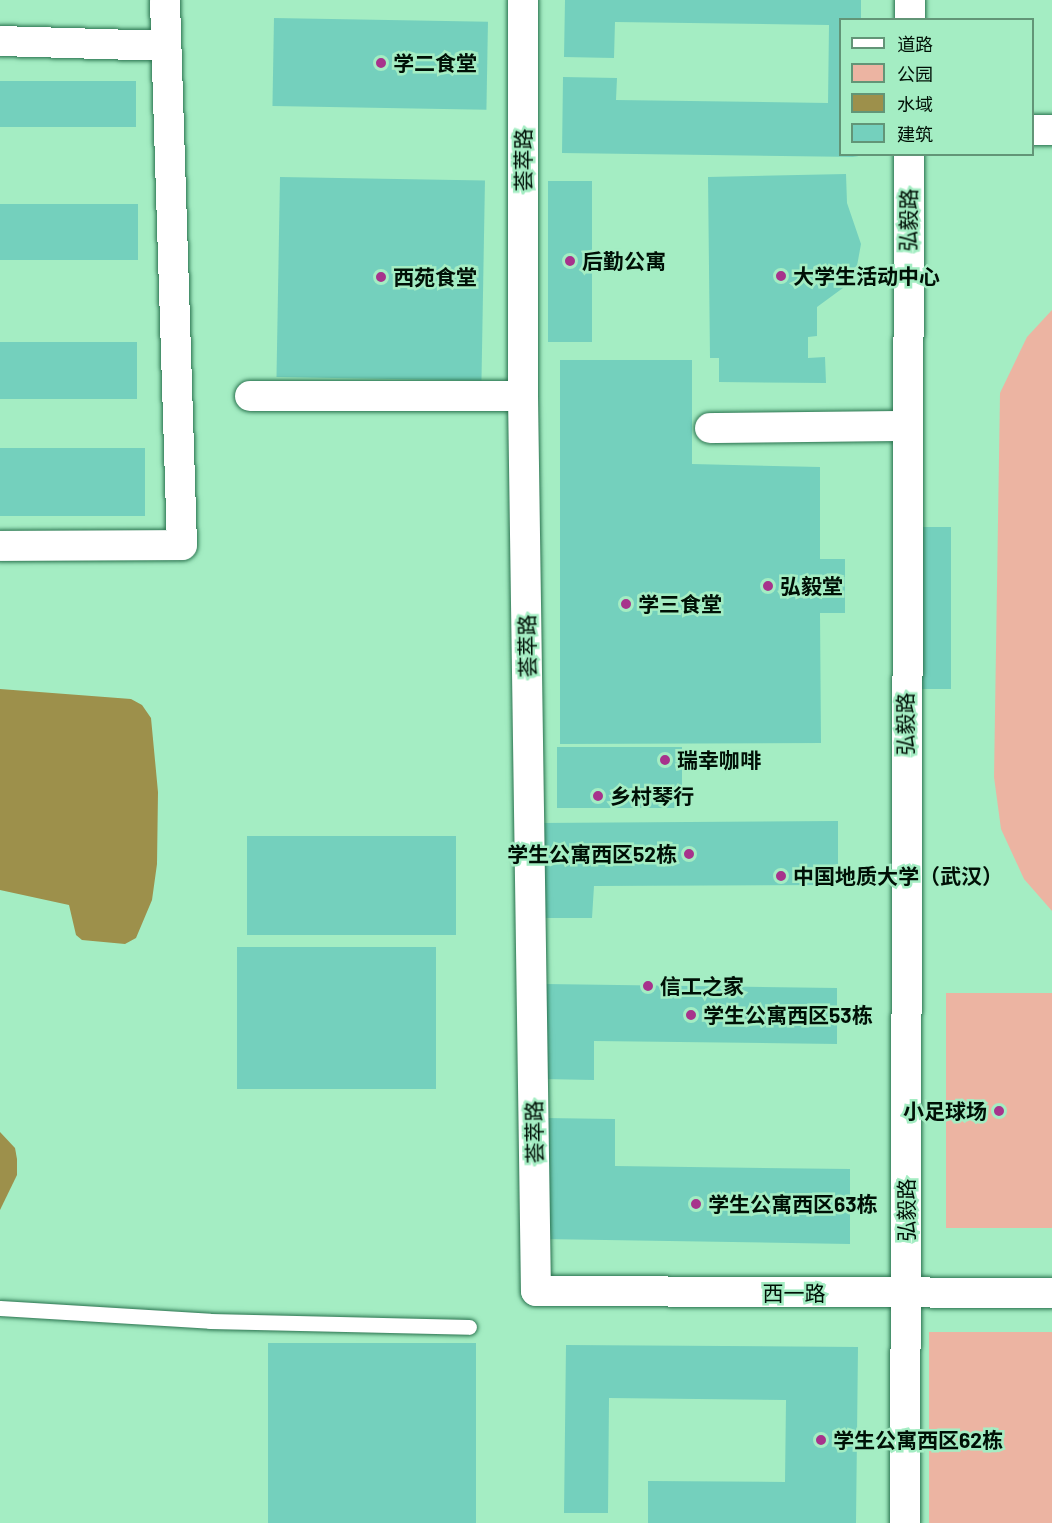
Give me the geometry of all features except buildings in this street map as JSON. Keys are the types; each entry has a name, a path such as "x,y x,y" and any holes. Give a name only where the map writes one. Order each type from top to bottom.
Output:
{"street":[{"path":"0,546 182,545 164,46 165,0"},
{"name":"荟萃路","path":"523,0 523,396 536,1292"},
{"path":"910,0 910,18"},
{"path":"0,41 164,46"},
{"path":"1034,130 1052,130"},
{"name":"弘毅路","path":"905,1523 905,426 909,156"},
{"path":"250,396 523,396"},
{"path":"710,428 905,426"},
{"name":"西一路","path":"536,1292 1052,1293"}],"lane":[{"path":"0,1308 210,1321 469,1327"}],"green space":[{"path":"1052,310 1052,911 1024,879 1001,829 994,777 1000,393 1027,337"},
{"name":"小足球场","path":"946,993 1052,993 1052,1228 946,1228"},
{"path":"929,1332 1052,1332 1052,1523 929,1523"}],"water":[{"path":"0,689 131,699 142,705 151,718 158,792 157,864 152,900 136,938 125,944 82,940 76,935 69,905 0,890"},
{"path":"0,1132 15,1148 17,1175 0,1210"}],"place":[{"name":"学二食堂","path":"381,63"},
{"name":"后勤公寓","path":"570,261"},
{"name":"大学生活动中心","path":"781,276"},
{"name":"西苑食堂","path":"381,277"},
{"name":"弘毅堂","path":"768,586"},
{"name":"学三食堂","path":"626,604"},
{"name":"瑞幸咖啡","path":"665,760"},
{"name":"乡村琴行","path":"598,796"},
{"name":"学生公寓西区52栋","path":"689,854"},
{"name":"中国地质大学（武汉）","path":"781,876"},
{"name":"信工之家","path":"648,986"},
{"name":"学生公寓西区53栋","path":"691,1015"},
{"name":"小足球场","path":"999,1111"},
{"name":"学生公寓西区63栋","path":"696,1204"},
{"name":"学生公寓西区62栋","path":"821,1440"}]}
